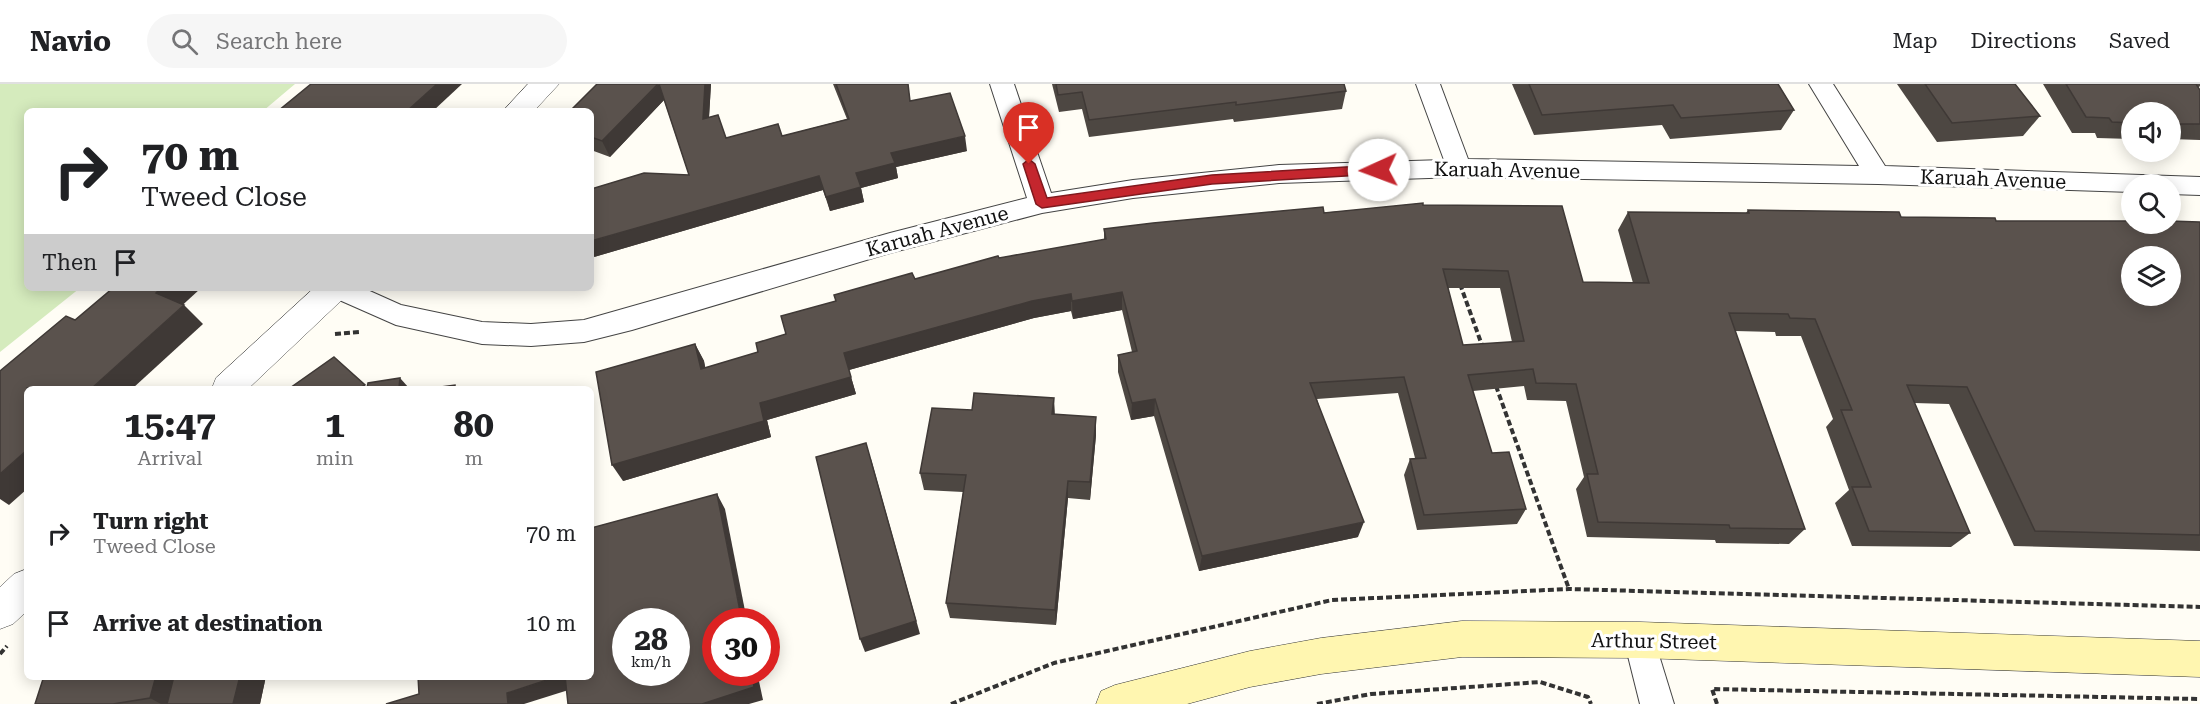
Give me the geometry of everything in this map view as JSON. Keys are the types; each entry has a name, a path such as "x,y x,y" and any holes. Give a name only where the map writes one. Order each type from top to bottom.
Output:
{"main road":[{"name":"Arthur Street","path":"1115,704 1250,669 1321,656 1462,639 1640,640 2200,659"}],"street":[{"path":"520,108 545,84"},
{"path":"1002,84 1042,204"},
{"path":"1428,84 1459,168"},
{"path":"1821,84 1878,175"},
{"name":"Karuah Avenue","path":"343,291 396,314 482,333 531,335 584,331 890,243 1042,204 1212,179 1358,170 1459,168 1878,175 2121,183"},
{"path":"2181,185 2200,186"},
{"path":"230,386 333,291"},
{"path":"0,612 24,589"},
{"path":"1640,640 1657,704"}],"path":[{"path":"1459,280 1486,357"},
{"path":"1494,379 1569,589"},
{"path":"1317,704 1371,694 1540,682 1588,697 1591,704"},
{"path":"1718,704 1712,689 2200,699"}],"green space":[{"path":"0,84 295,84 267,108 24,108 24,291 76,291 0,352"}],"building":[{"path":"311,84 437,84 410,108 282,108"},
{"path":"597,84 658,84 602,141 594,138 594,108 573,108"},
{"path":"659,84 705,84 703,119 718,115 726,138 778,124 782,136 849,119 836,84 908,84 910,101 950,93 965,136 891,153 895,163 856,173 861,187 826,197 819,176 594,240 594,188 644,173 689,175"},
{"path":"1056,84 1344,84 1346,91 1089,120 1082,92 1058,95"},
{"path":"1529,84 1778,84 1794,110 1681,118 1673,105 1542,115"},
{"path":"1925,84 2015,84 2040,116 1952,123"},
{"path":"2066,84 2196,84 2200,90 2200,124 2181,124 2181,102 2121,102 2121,122 2112,122 2109,118 2086,117"},
{"path":"1423,203 1423,205 1562,206 1583,282 1649,283 1628,212 1749,213 1748,210 1899,212 1901,217 1995,218 1996,221 2121,221 2121,234 2181,234 2181,221 2200,222 2200,535 2035,531 1967,387 1907,385 1970,533 1869,531 1852,487 1871,487 1841,410 1852,410 1815,319 1790,318 1788,314 1729,313 1805,529 1598,522 1587,474 1598,474 1576,384 1536,383 1533,369 1468,375 1492,453 1509,452 1526,509 1424,515 1410,459 1426,458 1404,377 1310,383 1364,522 1202,556 1155,399 1132,403 1118,355 1137,351 1122,292 1072,301 1071,294 1032,301 844,353 851,377 760,403 764,421 612,465 596,372 695,344 701,369 758,352 756,343 786,334 781,316 836,301 834,295 912,273 915,279 998,256 999,258 1106,239 1104,229 1323,207 1324,213","holes":["1443,269 1508,271 1524,341 1463,345"]},
{"path":"109,291 158,291 156,293 184,305 94,386 24,386 24,453 0,474 0,371 66,316 75,320"},
{"path":"334,357 365,385 363,386 293,386"},
{"path":"400,378 399,386 367,386 368,383"},
{"path":"974,393 1054,398 1052,414 1096,417 1090,482 1068,481 1055,610 946,603 966,475 920,473 932,408 972,410"},
{"path":"866,443 916,621 860,639 816,457"},
{"path":"717,494 739,608 702,608 702,686 754,687 702,704 568,704 565,680 594,680 594,527"},
{"path":"43,680 155,680 150,698 113,704 35,704"},
{"path":"173,680 239,680 233,704 167,704"},
{"path":"418,680 547,680 507,693 508,704 386,704 419,694"}],"route":[{"path":"1029,164 1042,204 1212,179 1379,170"}]}
